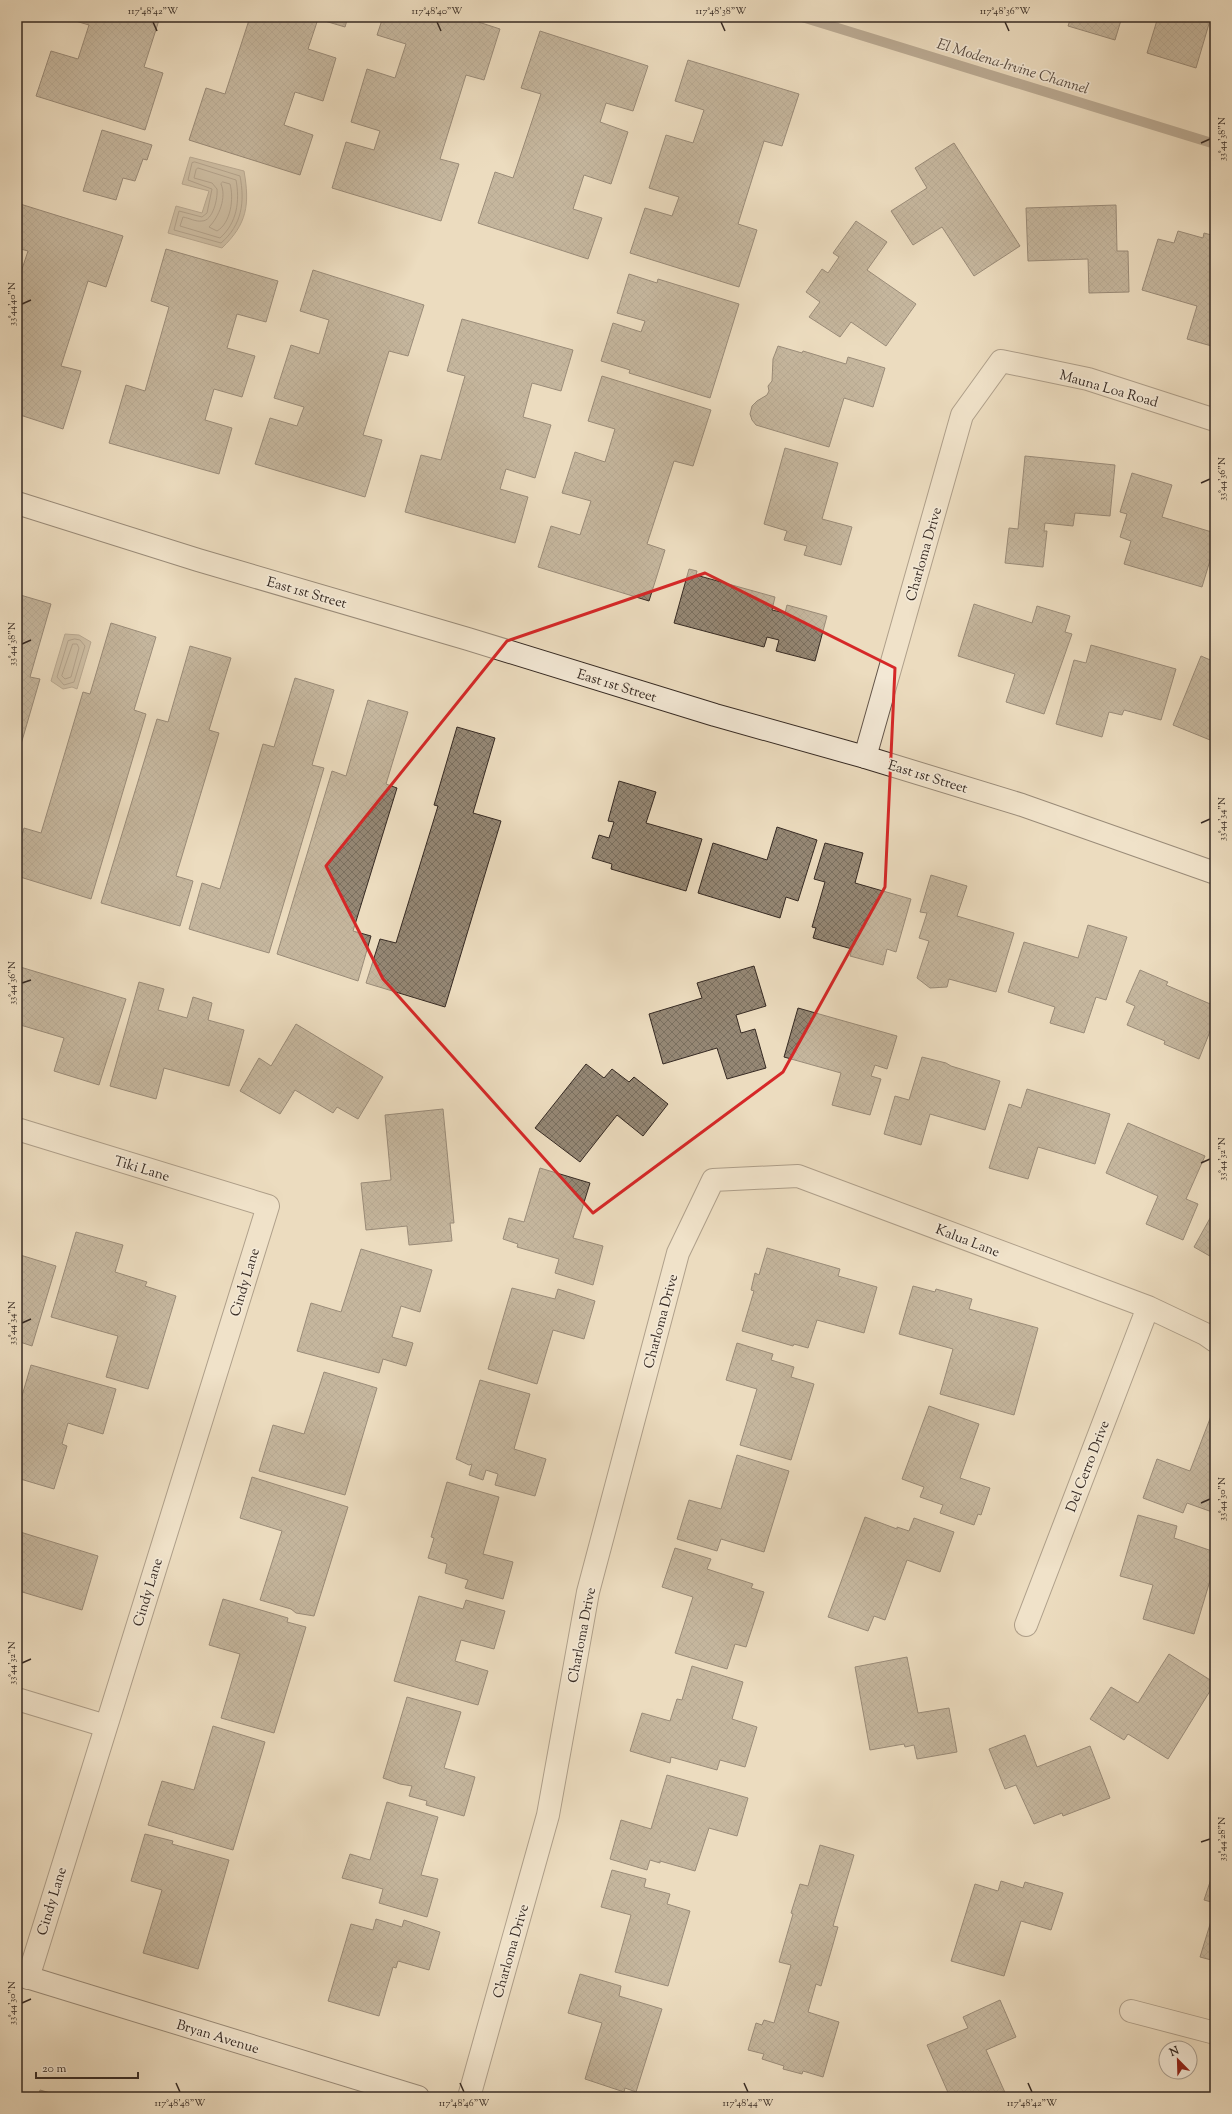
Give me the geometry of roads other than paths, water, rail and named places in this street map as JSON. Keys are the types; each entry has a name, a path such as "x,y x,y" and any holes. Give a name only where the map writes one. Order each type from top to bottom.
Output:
{"street":[{"name":"Mauna Loa Road","path":"1001,361 1088,379 1215,420"},
{"name":"Charloma Drive","path":"865,757 962,415 1001,361"},
{"name":"East 1st Street","path":"17,503 198,560 468,639 715,715 865,757 1022,805 1215,873"},
{"name":"Tiki Lane","path":"17,1129 268,1206"},
{"name":"Kalua Lane","path":"713,1180 798,1176 1148,1307 1205,1334 1215,1341"},
{"name":"Charloma Drive","path":"469,2097 548,1815 588,1592 678,1253 713,1180"},
{"name":"Cindy Lane","path":"22,1976 106,1726 268,1206"},
{"name":"Del Cerro Drive","path":"1026,1625 1148,1307"},
{"path":"17,1699 106,1726"},
{"name":"Bryan Avenue","path":"22,1976 418,2097"},
{"path":"1131,2011 1215,2033"}],"water":[{"path":"190,157 244,171 247,194 245,213 237,231 222,248 168,233 176,206 202,213 209,191 182,184"},
{"path":"65,634 79,635 91,642 77,689 72,687 63,689 51,681"}],"waterway":[{"name":"El Modena-Irvine Channel","path":"802,17 1215,144"}]}
